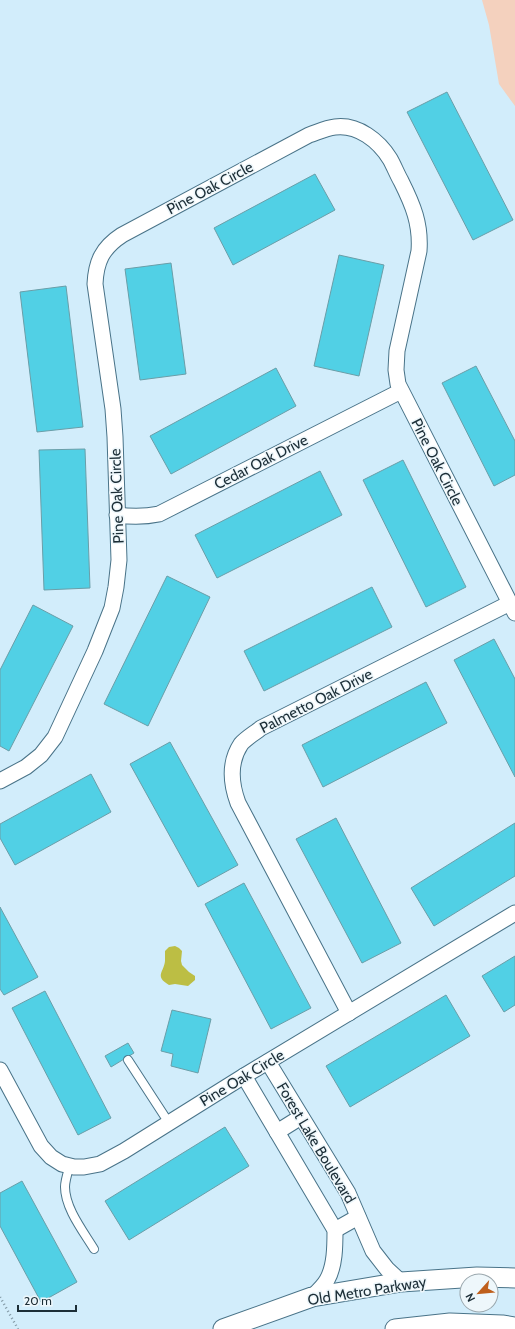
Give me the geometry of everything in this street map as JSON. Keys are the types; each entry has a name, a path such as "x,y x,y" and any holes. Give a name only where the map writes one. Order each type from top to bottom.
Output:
{"street":[{"name":"Pine Oak Circle","path":"0,781 26,767 41,755 55,737 106,626 112,608 119,560 113,410 95,284 96,271 105,250 122,235 309,135 323,129 337,127 351,128 364,133 378,144 390,159 412,203 420,236 419,251 397,351 396,370 398,384 512,608"},
{"name":"Cedar Oak Drive","path":"117,515 147,517 159,514 402,391"},
{"name":"Palmetto Oak Drive","path":"349,1013 238,803 233,788 232,775 236,754 242,744 261,728 512,608"},
{"name":"Pine Oak Circle","path":"0,1070 42,1146 51,1157 62,1164 84,1167 100,1164 124,1151 244,1076 515,913"},
{"name":"Forest Lake Boulevard","path":"268,1062 348,1193 373,1251 387,1269 401,1282"},
{"name":"Forest Lake Boulevard","path":"244,1076 335,1230"},
{"path":"277,1132 301,1117"},
{"path":"312,1297 326,1281 331,1270 335,1244 335,1230 358,1216"},
{"name":"Old Metro Parkway","path":"223,1329 312,1297 401,1282 477,1277 515,1278"},
{"path":"395,1329 450,1323 515,1327"}],"lane":[{"path":"128,1060 169,1123"},
{"path":"70,1165 65,1186 66,1197 69,1206 94,1249"}],"path":[{"path":"0,1297 18,1329"}],"shaded area":[{"path":"482,0 515,0 515,106 499,84 489,25"},
{"path":"175,946 182,951 182,965 195,976 195,980 188,986 175,984 169,985 164,982 161,976 165,961 165,951 169,947"}],"building":[{"path":"447,92 513,220 473,240 407,112"},
{"path":"315,174 335,210 233,265 214,228"},
{"path":"339,255 384,265 359,376 314,366"},
{"path":"171,263 186,374 140,380 125,269"},
{"path":"66,286 83,427 37,432 20,292"},
{"path":"476,366 515,441 515,475 494,486 442,383"},
{"path":"276,368 296,406 171,474 150,436"},
{"path":"85,449 90,588 44,590 39,450"},
{"path":"403,460 466,587 426,607 363,480"},
{"path":"320,471 342,515 217,578 195,535"},
{"path":"167,576 210,597 148,726 104,704"},
{"path":"372,587 392,627 264,691 244,651"},
{"path":"33,605 73,626 9,751 0,746 0,670"},
{"path":"494,639 515,679 515,777 454,660"},
{"path":"426,682 447,723 323,787 302,745"},
{"path":"170,742 238,865 198,887 130,764"},
{"path":"91,774 111,812 15,865 0,838 0,824"},
{"path":"336,818 401,943 362,963 296,839"},
{"path":"515,823 515,876 434,926 411,888"},
{"path":"244,883 311,1008 271,1029 205,904"},
{"path":"0,907 38,977 4,995 0,989"},
{"path":"515,956 515,1005 504,1012 482,976"},
{"path":"45,991 111,1118 78,1135 12,1008"},
{"path":"446,995 470,1036 350,1107 326,1066"},
{"path":"172,1010 211,1019 198,1073 171,1066 173,1054 161,1051"},
{"path":"128,1043 134,1053 111,1067 105,1056"},
{"path":"225,1127 249,1166 129,1240 105,1201"},
{"path":"22,1181 77,1282 41,1302 0,1226 0,1193"}]}
